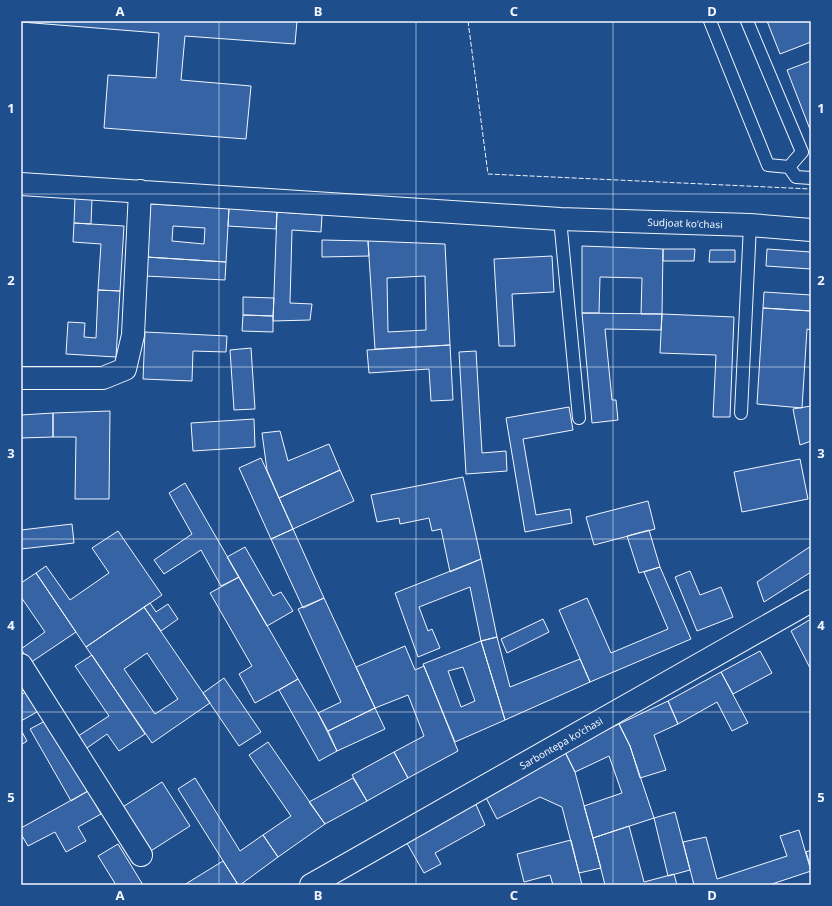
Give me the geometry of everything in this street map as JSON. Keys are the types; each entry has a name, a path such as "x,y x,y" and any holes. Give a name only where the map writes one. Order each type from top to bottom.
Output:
{"street":[{"name":"Sudjoat koʻchasi","path":"21,184 560,219 750,225 811,230"},
{"path":"21,378 103,378 125,369 133,335 140,191"},
{"name":"Sarbontepa ko'chasi","path":"311,885 811,601"},
{"path":"21,665 141,855"}],"lane":[{"path":"710,21 768,165 789,167 796,177 811,178"},
{"path":"747,21 802,152 789,167"},
{"path":"560,219 579,418"},
{"path":"741,413 750,225"}],"building":[{"path":"21,21 297,21 295,44 185,36 181,80 251,86 246,139 104,128 108,75 156,78 159,33"},
{"path":"767,21 811,21 811,42 780,54"},
{"path":"811,61 811,132 787,70"},
{"path":"75,197 92,198 91,224 74,223"},
{"path":"149,204 229,208 226,262 146,257","holes":["173,226 205,228 204,244 172,241"]},
{"path":"229,208 277,212 276,229 228,226"},
{"path":"277,212 322,215 321,232 292,230 290,303 312,304 310,320 273,321"},
{"path":"74,223 124,226 120,291 98,290 101,244 73,242"},
{"path":"322,240 368,241 369,256 322,257"},
{"path":"368,241 445,244 450,345 375,349","holes":["425,276 426,330 388,332 387,278"]},
{"path":"582,246 663,249 662,314 641,314 642,278 600,277 599,313 582,313"},
{"path":"663,249 695,249 694,261 663,261"},
{"path":"767,249 811,252 811,269 766,266"},
{"path":"710,250 735,250 735,262 709,262"},
{"path":"552,256 554,292 512,294 515,346 499,346 494,259"},
{"path":"146,257 226,262 225,280 145,276"},
{"path":"98,290 120,291 116,357 66,354 68,322 85,323 84,337 96,338"},
{"path":"764,292 811,295 811,311 763,308"},
{"path":"243,297 274,298 273,316 243,315"},
{"path":"763,308 811,311 811,330 807,329 802,408 757,404"},
{"path":"582,313 662,314 661,330 605,329 612,400 616,400 618,420 592,423"},
{"path":"662,314 734,317 730,417 713,417 716,355 660,353"},
{"path":"243,315 273,316 273,332 242,331"},
{"path":"145,332 227,336 226,352 193,351 192,381 143,379"},
{"path":"450,345 453,400 431,401 429,369 369,373 367,350"},
{"path":"251,348 255,409 234,410 230,350"},
{"path":"476,351 482,453 506,451 507,471 466,474 459,352"},
{"path":"811,406 811,441 800,445 793,409"},
{"path":"569,407 573,430 523,439 536,515 570,509 572,523 525,532 506,418"},
{"path":"110,411 109,499 75,499 76,437 53,437 53,413"},
{"path":"53,413 53,437 21,438 21,415"},
{"path":"254,419 255,447 193,451 191,423"},
{"path":"280,431 288,461 329,444 340,470 279,498 267,470 262,433"},
{"path":"261,458 293,529 271,539 239,468"},
{"path":"800,459 808,499 742,512 734,472"},
{"path":"340,470 354,501 293,529 279,498"},
{"path":"463,477 481,559 450,572 441,529 432,531 429,518 400,524 399,518 377,522 371,495"},
{"path":"185,483 239,577 221,586 201,550 164,574 154,560 192,534 169,493"},
{"path":"648,501 655,529 594,545 586,517"},
{"path":"72,524 74,543 21,549 21,530"},
{"path":"293,529 324,598 303,608 271,539"},
{"path":"649,530 660,567 639,573 627,536"},
{"path":"118,531 162,595 86,647 36,573 46,566 70,600 109,573 92,548"},
{"path":"811,546 811,572 764,602 757,582"},
{"path":"245,547 273,596 281,592 293,611 267,626 227,557"},
{"path":"481,559 497,637 481,641 470,587 419,607 428,631 432,629 440,648 418,657 395,593"},
{"path":"660,567 691,639 590,682 559,610 587,598 611,653 668,629 644,572"},
{"path":"690,571 700,595 721,587 733,617 697,631 675,577"},
{"path":"36,573 76,632 30,663 21,649 45,632 21,597 21,583"},
{"path":"239,577 298,679 255,703 239,674 252,666 210,593"},
{"path":"324,598 375,708 328,731 318,713 341,702 298,609"},
{"path":"150,603 156,612 168,604 178,619 161,631 144,607"},
{"path":"144,607 210,703 152,743 86,647","holes":["147,653 178,699 155,714 124,669"]},
{"path":"543,619 549,632 507,653 501,639"},
{"path":"811,619 811,670 791,631"},
{"path":"497,637 510,687 580,659 590,682 505,720 481,641"},
{"path":"481,641 505,720 455,742 423,664","holes":["463,667 475,701 461,707 448,671"]},
{"path":"405,646 415,670 424,666 458,751 408,778 394,752 424,736 408,695 375,708 356,667"},
{"path":"760,651 772,673 733,694 721,672"},
{"path":"92,655 145,734 119,751 107,734 84,750 75,738 109,716 75,666"},
{"path":"721,672 748,723 732,731 717,702 678,724 668,701"},
{"path":"224,678 261,732 239,746 203,693"},
{"path":"298,679 318,713 337,751 319,761 279,690"},
{"path":"30,689 42,709 21,721 21,695"},
{"path":"668,701 678,724 654,735 666,770 640,778 630,746 619,724"},
{"path":"375,708 385,729 337,751 328,731"},
{"path":"47,720 88,791 71,801 30,729"},
{"path":"619,724 630,746 654,818 593,838 584,806 622,793 609,756 575,772 564,750"},
{"path":"21,730 27,741 21,745"},
{"path":"268,742 325,824 278,857 263,835 291,816 249,755"},
{"path":"564,750 575,772 601,868 579,873 562,807 540,797 497,819 483,792"},
{"path":"394,752 408,778 367,801 352,775"},
{"path":"195,778 240,851 263,835 278,857 240,885 237,883 178,789"},
{"path":"353,778 367,801 325,824 309,802"},
{"path":"162,782 190,826 146,854 118,810"},
{"path":"88,791 101,814 78,827 86,841 66,852 55,832 28,846 21,834 21,828"},
{"path":"474,800 485,825 435,853 441,864 424,873 404,838"},
{"path":"675,812 690,870 668,876 654,818"},
{"path":"629,826 644,882 674,874 677,885 605,885 593,838"},
{"path":"799,830 811,871 769,885 694,885 683,842 706,837 717,879 787,856 780,836"},
{"path":"571,840 582,885 553,885 550,875 524,882 517,854"},
{"path":"118,844 143,885 116,885 98,856"},
{"path":"811,850 811,868 806,852"},
{"path":"223,861 237,883 234,885 184,885"}],"fence":[{"path":"468,21 488,174 811,189"}]}
